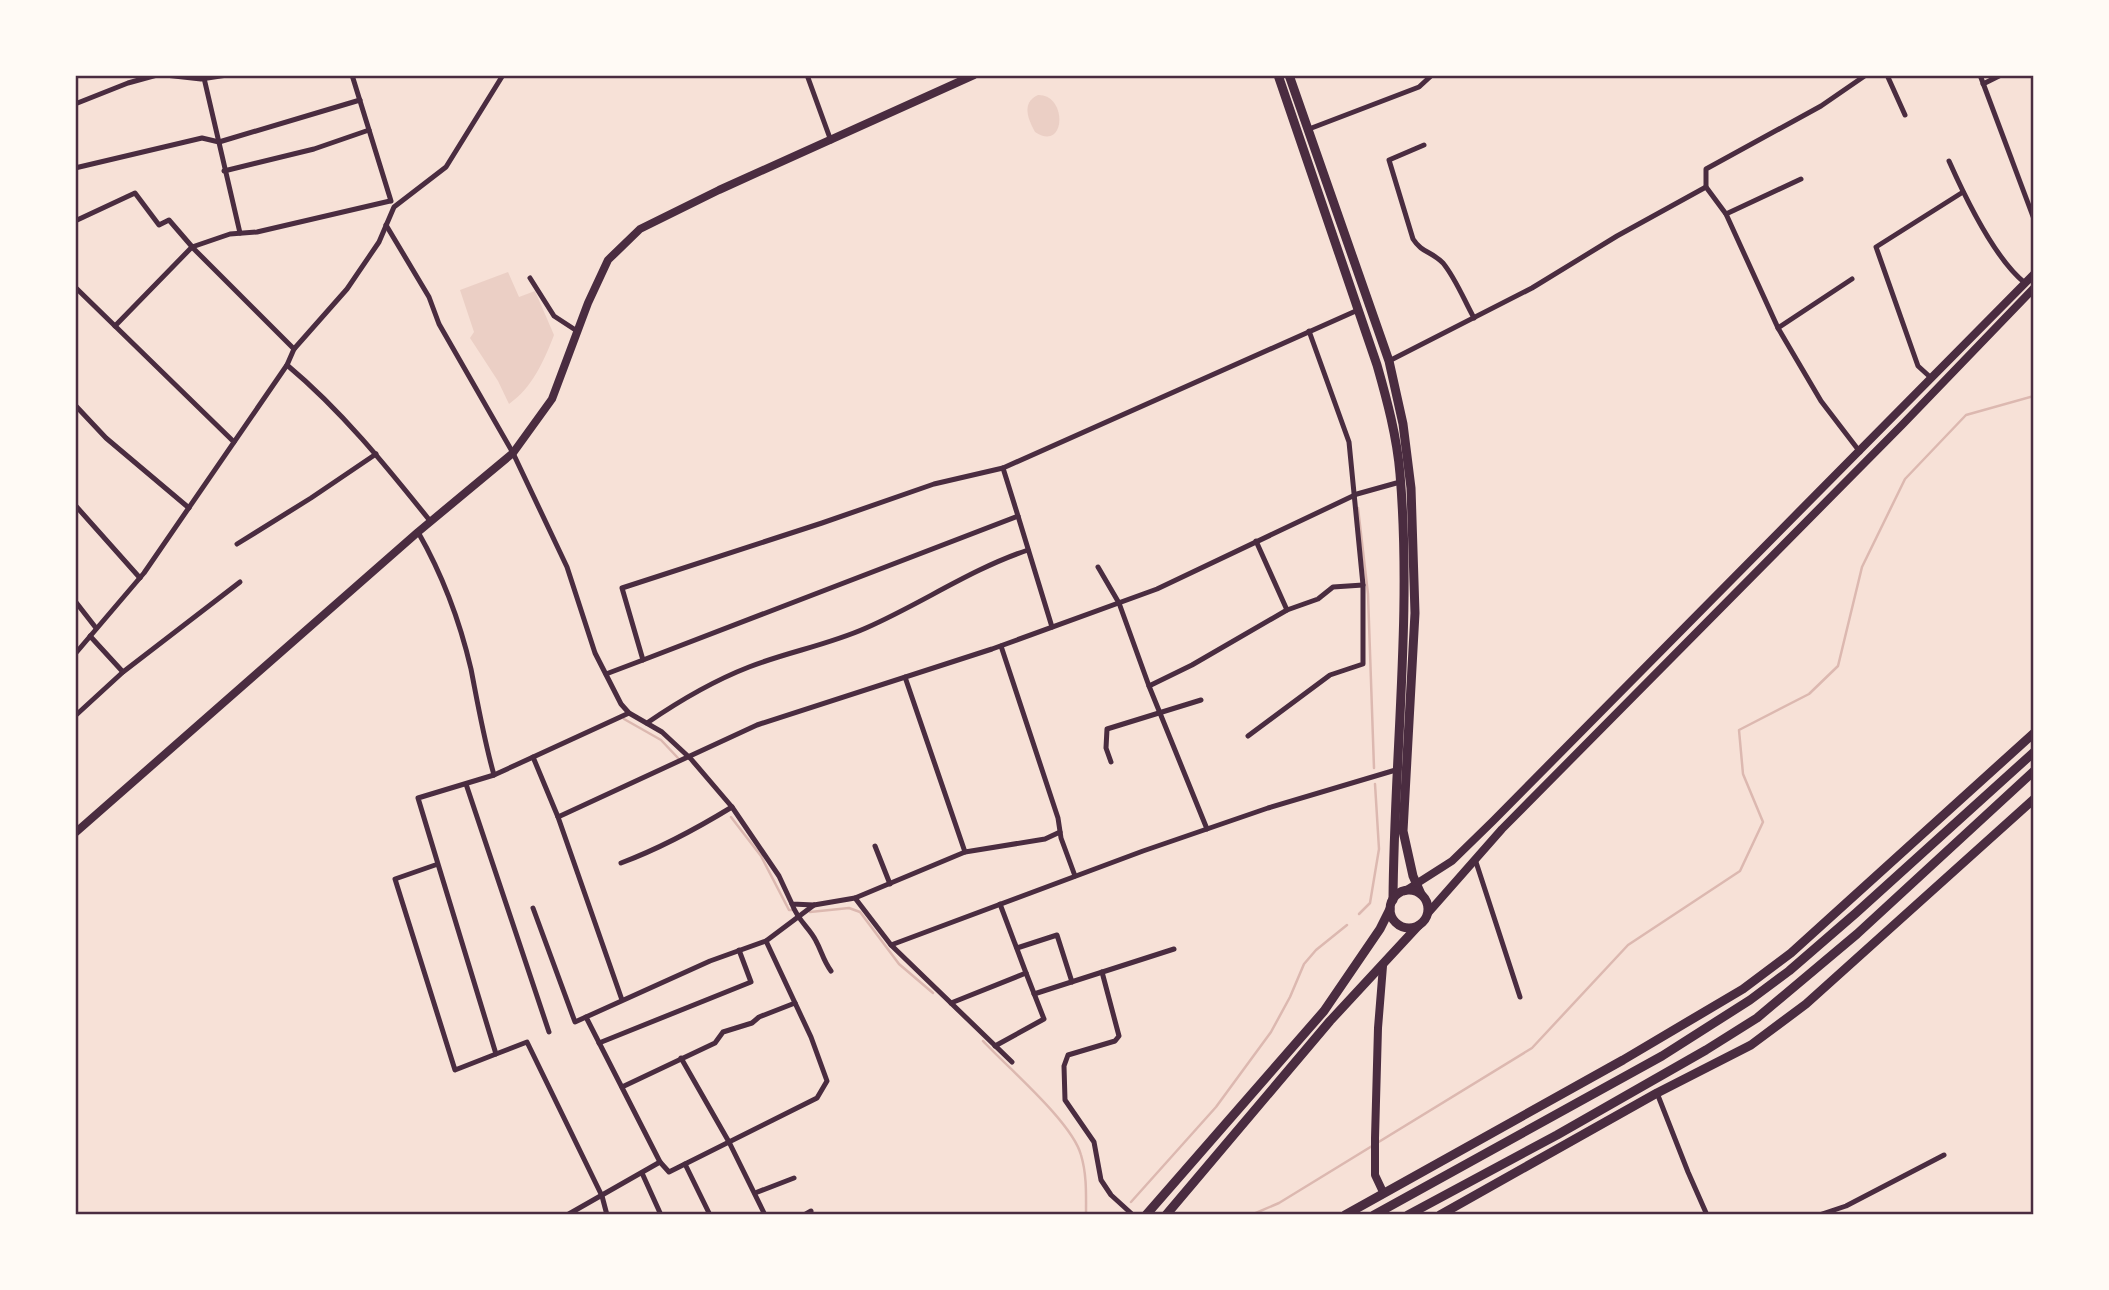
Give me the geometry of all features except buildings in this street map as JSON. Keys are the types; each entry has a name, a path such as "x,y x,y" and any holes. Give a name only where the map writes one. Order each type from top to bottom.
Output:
{"highway":[{"path":"1278,75 1377,365 1405,481"},
{"path":"1289,75 1390,361 1403,424 1415,612 1391,904 1393,920 1402,927 1418,926"},
{"path":"1345,1215 1623,1060 1743,989 1791,953 2034,733"},
{"path":"1374,1215 1662,1056 1750,1000 1856,913 2034,752"},
{"path":"1166,1215 1330,1021 1383,966 1428,913 1403,831 1402,768"},
{"path":"1408,1215 1557,1135 1757,1018 1857,934 2034,771"},
{"path":"1440,1215 1657,1093 1751,1045 1807,1004 2034,799"},
{"path":"1146,1215 1324,1012 1380,929 1391,904 1405,891 1421,894"}],"main road":[{"path":"75,833 513,453 552,399 608,260 640,229 719,190 974,75"},
{"path":"964,78 981,75"},
{"path":"1405,891 1452,861 1493,821 2034,274"},
{"path":"1428,913 1540,791 2034,288"},
{"path":"1383,966 1378,1028 1375,1138 1375,1175 1383,1192"}],"street":[{"path":"75,104 128,83 157,75"},
{"path":"165,75 204,78 227,75"},
{"path":"75,654 140,578 287,365 294,349 347,289 379,242 392,204 352,75"},
{"path":"115,326 192,247 230,234 392,204 446,167 503,75"},
{"path":"807,75 831,141"},
{"path":"1309,129 1419,88 1432,75"},
{"path":"1860,452 1821,401 1778,328 1726,215 1706,187 1706,169 1821,106 1866,75"},
{"path":"1888,75 1905,115"},
{"path":"1980,75 2034,219"},
{"path":"1983,84 2001,75"},
{"path":"204,78 240,233"},
{"path":"75,168 202,138 219,142 360,100"},
{"path":"225,171 314,149 369,131"},
{"path":"1424,145 1389,160 1413,239 1419,249 1434,254 1446,267 1474,318"},
{"path":"1949,161 1963,192 1995,247 2016,276 2025,283"},
{"path":"1726,215 1801,179"},
{"path":"1390,361 1532,288 1617,236 1706,187"},
{"path":"75,221 135,192 159,225 169,220 192,247 294,349"},
{"path":"1929,376 1918,366 1875,247 1963,192"},
{"path":"386,225 429,297 439,324 513,453 567,567 595,653 621,704 629,713 662,732 689,757 732,807 779,876 797,918 816,941 820,955 831,971"},
{"path":"530,278 554,316 578,331"},
{"path":"1778,328 1852,279"},
{"path":"75,286 234,442"},
{"path":"643,660 622,588 934,484 1003,468 1358,310"},
{"path":"1248,736 1330,675 1363,664 1363,585 1349,442 1309,331"},
{"path":"287,365 322,394 376,454 431,522"},
{"path":"75,405 106,438 189,508"},
{"path":"236,544 312,498 376,454"},
{"path":"1003,468 1052,627"},
{"path":"558,817 757,725 1001,646 1157,589 1353,497 1405,481"},
{"path":"75,505 140,578"},
{"path":"606,674 1018,516"},
{"path":"418,533 429,551 454,612 470,667 494,775"},
{"path":"1256,541 1287,610"},
{"path":"647,723 677,702 750,666 862,630 996,561 1028,550"},
{"path":"1098,567 1119,603 1149,686 1207,829"},
{"path":"75,716 122,672 240,582"},
{"path":"1149,686 1192,665 1287,610 1318,599 1334,587 1363,585"},
{"path":"75,601 96,628"},
{"path":"90,636 122,672"},
{"path":"1001,646 1075,876"},
{"path":"905,677 965,852"},
{"path":"1111,762 1106,748 1107,729 1201,700"},
{"path":"496,1054 418,798 494,775 629,713"},
{"path":"533,757 558,817 622,1000"},
{"path":"891,945 1207,829 1402,768"},
{"path":"466,784 549,1032"},
{"path":"621,863 692,832 732,807"},
{"path":"792,904 814,905 855,898 965,852 1045,839 1060,831"},
{"path":"875,846 890,884"},
{"path":"1475,859 1520,998"},
{"path":"438,864 395,879 455,1070 527,1042 602,1196 607,1215"},
{"path":"855,898 891,945 1012,1062"},
{"path":"995,1046 1044,1019 1000,904"},
{"path":"533,908 575,1022 739,950 766,941 814,905"},
{"path":"1017,948 1057,935 1073,982"},
{"path":"586,1017 660,1162 669,1172 817,1098 827,1081 811,1037 766,941"},
{"path":"1034,994 1174,949"},
{"path":"599,1043 751,982 739,950"},
{"path":"1102,972 1119,1035 1115,1041 1068,1055 1064,1066 1065,1097 1067,1104 1094,1142 1101,1180 1111,1195 1133,1215"},
{"path":"951,1003 1026,973"},
{"path":"621,1087 715,1043 723,1032 752,1023 759,1017 795,1003"},
{"path":"681,1058 729,1142 765,1215"},
{"path":"1657,1093 1707,1215"},
{"path":"1819,1215 1846,1206 1944,1155"},
{"path":"567,1215 660,1162"},
{"path":"685,1164 709,1215"},
{"path":"642,1173 661,1215"},
{"path":"755,1194 794,1178"},
{"path":"1846,1206 1849,1215"},
{"path":"804,1215 811,1211"}],"shaded area":[{"path":"1038,95 1048,97 1055,103 1059,121 1053,135 1045,136 1035,132 1030,122 1029,102"},
{"path":"508,272 519,297 535,291 554,335 531,382 509,404 498,381 470,338 474,332 460,290"}],"waterway":[{"path":"1251,1215 1279,1203 1532,1048 1628,945 1740,871 1763,822 1743,774 1739,730 1809,694 1838,666 1862,567 1905,479 1966,415 2034,396"},
{"path":"1358,508 1368,594 1374,768"},
{"path":"624,719 661,740 678,758"},
{"path":"1359,914 1370,903 1379,849 1375,784"},
{"path":"731,817 761,856 789,910 792,910"},
{"path":"810,912 849,908 860,912 899,964 933,993"},
{"path":"1131,1202 1216,1107 1271,1032 1304,964 1316,950 1347,925"},
{"path":"983,1041 1053,1112 1075,1142 1084,1170 1086,1215"}]}
